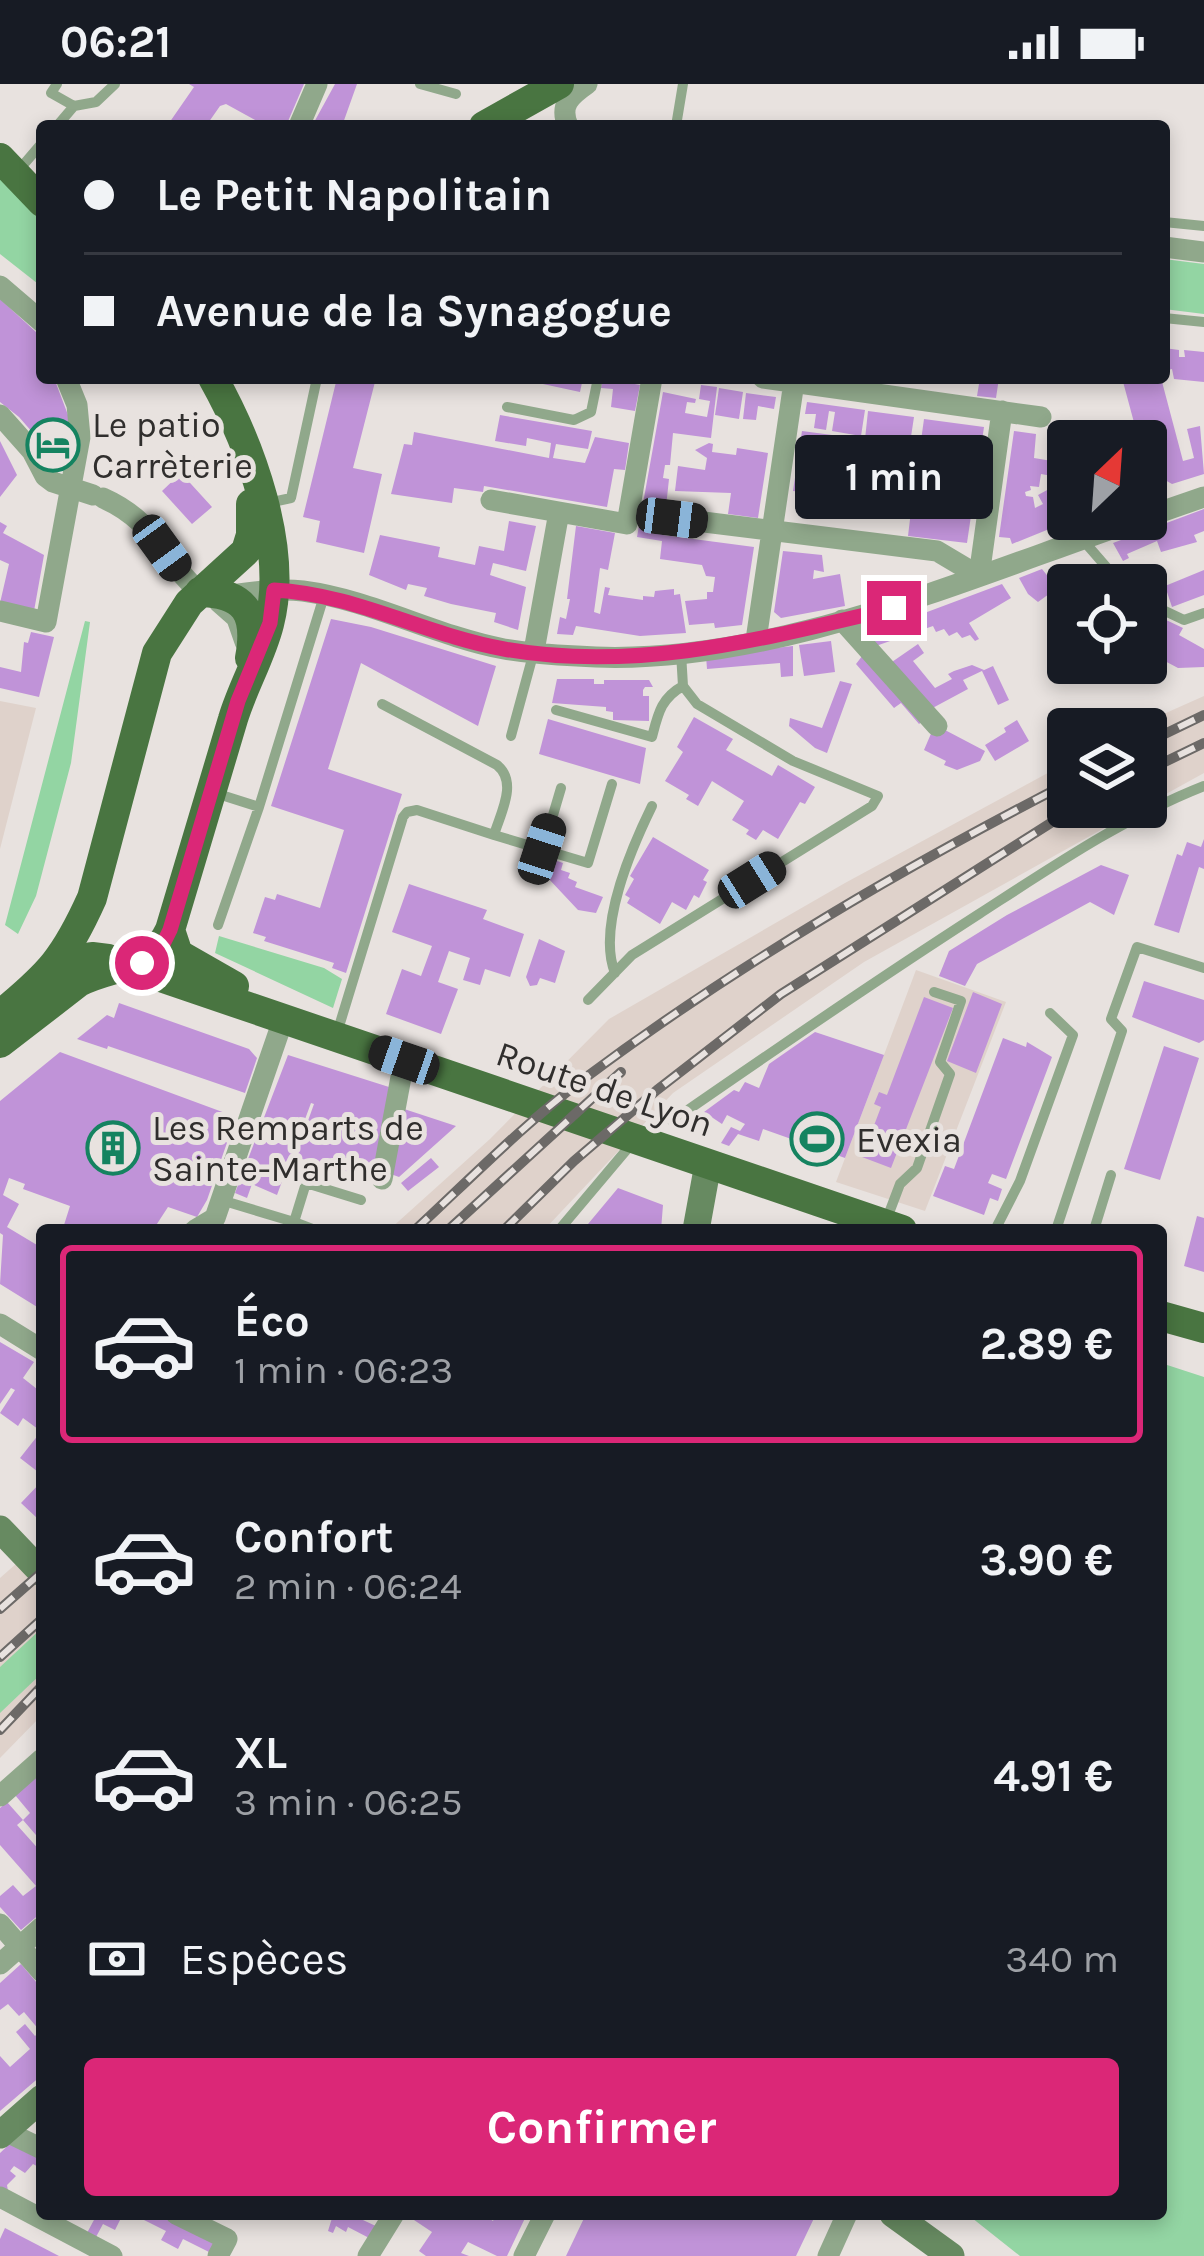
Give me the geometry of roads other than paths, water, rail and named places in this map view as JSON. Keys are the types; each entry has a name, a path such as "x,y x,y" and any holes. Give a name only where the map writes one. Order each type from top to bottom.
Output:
{"main road":[{"path":"478,120 528,84"},
{"path":"495,120 559,84"},
{"path":"0,138 27,162"},
{"path":"0,1016 55,968 92,898 157,653 249,543 251,505 239,466 199,384"},
{"path":"0,1043 93,975 142,963 159,952 170,930 242,691 270,623 274,590 273,553 263,504 234,416 216,384"},
{"path":"234,416 236,384"},
{"path":"206,597 246,608 252,624 242,691"},
{"path":"92,898 99,933 127,966"},
{"name":"Route de Lyon","path":"170,930 178,954 259,998 283,1020"},
{"name":"Route de Lyon","path":"55,968 92,957 127,966 885,1224"},
{"path":"697,1224 708,1164"},
{"path":"1167,1318 1204,1328"},
{"path":"0,1529 36,1567"},
{"path":"2,2133 36,2103"},
{"path":"901,2220 951,2256"}],"street":[{"path":"301,120 316,84"},
{"path":"567,120 564,106 569,97 587,84"},
{"path":"1170,249 1204,252"},
{"path":"0,286 36,317"},
{"path":"0,611 46,622 80,421 68,384"},
{"path":"491,500 627,524 651,384"},
{"path":"756,640 794,384"},
{"path":"808,384 1041,417"},
{"path":"980,576 1002,411"},
{"path":"0,415 32,451 45,476 140,518 184,578 206,597 274,590 324,596 504,649 622,658 756,640 945,591 1079,540"},
{"path":"1167,510 1204,497"},
{"path":"534,651 559,512"},
{"path":"672,518 937,550 980,576"},
{"path":"842,620 937,726"},
{"path":"206,1224 215,1218 283,1020"},
{"path":"382,1179 404,1060"},
{"path":"0,1324 36,1346"},
{"path":"0,1796 36,1764"},
{"path":"0,1924 36,1965"},
{"path":"0,1964 36,1932"},
{"path":"2,2133 36,2147"},
{"path":"0,2197 36,2216"},
{"path":"44,2220 112,2256"},
{"path":"184,2220 222,2247"},
{"path":"368,2256 390,2220"},
{"path":"524,2256 542,2220"},
{"path":"828,2256 844,2220"}],"lane":[{"path":"57,84 51,92 74,106"},
{"path":"62,120 74,106 96,102 115,84"},
{"path":"420,84 455,94"},
{"path":"676,120 683,84"},
{"path":"1170,223 1204,226"},
{"path":"1170,319 1204,322"},
{"path":"263,504 291,498 316,384"},
{"path":"507,407 574,420 591,412 597,384"},
{"path":"1083,540 1104,564"},
{"path":"218,925 324,596"},
{"path":"206,597 232,621 240,643 242,691"},
{"path":"1167,612 1184,620 1204,614"},
{"path":"511,736 534,651"},
{"path":"588,1000 632,955 872,806 878,796 793,761 697,704 683,686 681,653"},
{"path":"556,710 652,737 659,710 669,694 683,686"},
{"path":"382,704 503,769 509,783 494,835"},
{"path":"336,1037 407,812 417,810 588,862 611,784"},
{"path":"672,1121 874,981 1042,873 1174,798 1204,786"},
{"path":"542,849 561,788"},
{"path":"212,792 259,806"},
{"path":"615,973 606,951 629,854 652,806"},
{"path":"1058,1224 1122,1031 1111,1019 1137,947 1204,968"},
{"path":"894,1224 901,1184 917,1168 950,1074 940,1062 961,1001 934,992"},
{"path":"998,1224 1020,1181 1072,1034 1050,1013"},
{"path":"564,1224 636,1139"},
{"path":"1096,1224 1111,1175"},
{"path":"294,1222 305,1184 361,1200"},
{"path":"221,1200 299,1224"}],"railway":[{"path":"1167,733 1204,715"},
{"path":"1167,761 1204,743"},
{"path":"421,1224 563,1095 700,997 882,884 1047,794"},
{"path":"510,1224 657,1090 781,994 1047,825"},
{"path":"455,1224 621,1072"},
{"path":"0,1609 36,1577"},
{"path":"0,1657 36,1624"},
{"path":"0,1730 36,1692"}],"place":[{"name":"Le patio Carrèterie","path":"53,445"},
{"name":"Evexia","path":"817,1139"},
{"name":"Les Remparts de Sainte-Marthe","path":"113,1148"}]}
